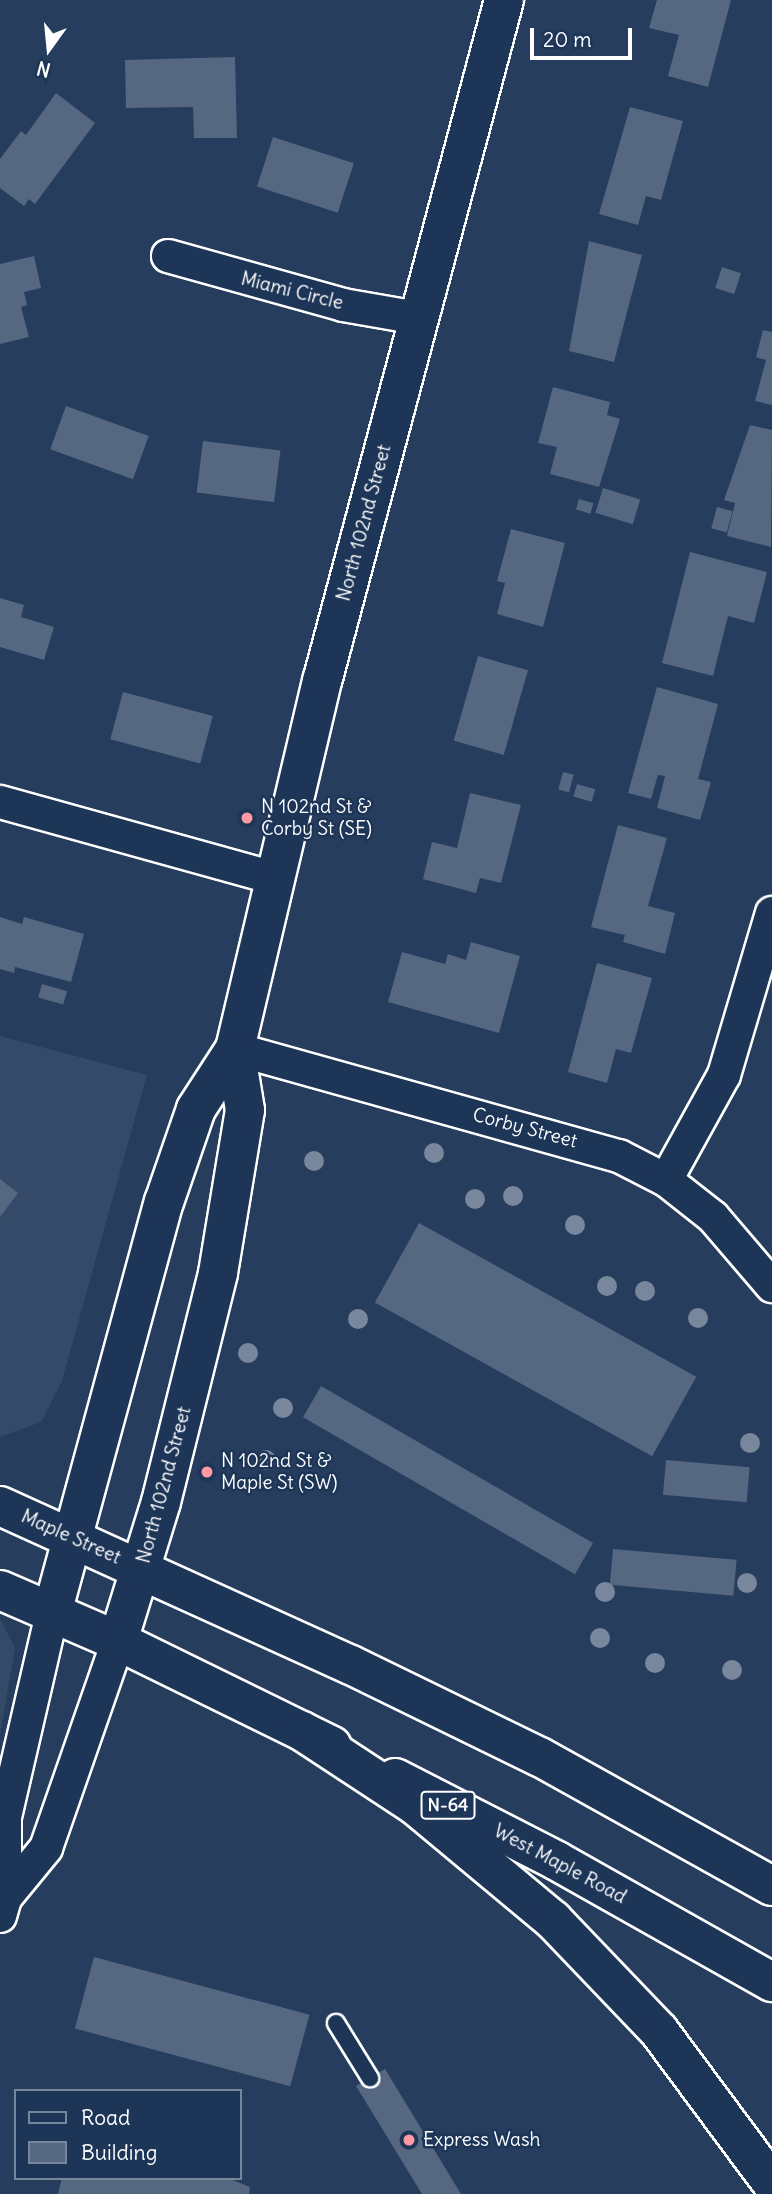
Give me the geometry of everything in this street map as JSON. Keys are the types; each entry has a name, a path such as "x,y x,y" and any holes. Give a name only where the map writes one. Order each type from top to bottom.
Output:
{"main road":[{"name":"North 102nd Street","path":"52,1613 181,1150 196,1110 235,1049 274,878 418,318 504,0"},
{"name":"North 102nd Street","path":"118,1641 142,1568 197,1365 222,1247 245,1110 235,1049"},
{"name":"Maple Street","path":"0,1506 142,1568"},
{"path":"142,1568 540,1757 772,1886"},
{"name":"N-64","path":"0,1590 118,1641"},
{"name":"West Maple Road","path":"118,1641 557,1861 772,1982"},
{"path":"302,1731 426,1814 553,1920 659,2031 772,2182"}],"street":[{"name":"Miami Circle","path":"168,256 343,305 418,318"},
{"path":"0,802 274,878"},
{"path":"666,1180 724,1075 772,913"},
{"name":"Corby Street","path":"235,1049 592,1146 666,1180 713,1217 772,1286"},
{"name":"North 102nd Street","path":"3,1907 5,1817 52,1613"},
{"name":"North 102nd Street","path":"3,1907 32,1869 52,1832 118,1641"}],"lane":[{"path":"336,2022 370,2078"}],"shaded area":[{"path":"0,1036 147,1075 62,1381 41,1422 0,1437"},
{"path":"0,1619 15,1648 0,1735"}],"building":[{"path":"657,0 731,0 708,87 668,76 679,35 649,28"},
{"path":"235,57 237,138 194,138 193,107 126,108 125,60"},
{"path":"56,93 95,123 35,204 29,199 24,206 0,188 0,159 21,131 26,135"},
{"path":"630,107 683,121 661,200 646,196 638,225 599,214"},
{"path":"273,137 354,163 338,213 257,186"},
{"path":"589,241 642,255 614,362 569,351"},
{"path":"34,256 41,288 24,292 27,305 21,307 29,337 0,344 0,264"},
{"path":"722,267 741,273 734,294 715,288"},
{"path":"763,330 772,332 772,405 755,401 766,360 756,357"},
{"path":"553,387 610,402 607,415 620,419 599,487 550,474 557,447 538,443"},
{"path":"66,406 149,436 133,479 50,449"},
{"path":"750,425 772,430 771,547 727,536 735,503 724,500"},
{"path":"203,441 280,451 274,502 197,493"},
{"path":"603,488 640,499 633,524 595,513"},
{"path":"579,499 593,503 590,514 576,510"},
{"path":"717,507 732,511 727,532 711,528"},
{"path":"511,529 565,543 543,627 497,614 505,583 497,581"},
{"path":"690,552 767,572 754,623 728,616 713,676 662,663"},
{"path":"0,598 24,605 21,617 54,627 44,660 0,647"},
{"path":"478,656 528,670 504,755 454,741"},
{"path":"657,687 718,704 698,779 711,782 700,820 657,808 665,776 658,775 651,799 628,793"},
{"path":"123,692 213,716 200,763 110,739"},
{"path":"563,772 574,775 569,792 558,789"},
{"path":"577,784 595,789 592,802 573,796"},
{"path":"470,793 521,805 501,883 480,878 476,893 423,879 432,842 457,848"},
{"path":"618,825 667,838 648,906 675,913 665,954 623,942 625,935 591,927"},
{"path":"0,917 22,924 24,917 84,934 71,982 15,967 14,973 0,969"},
{"path":"471,942 520,956 499,1033 388,1002 402,952 445,964 448,954 466,960"},
{"path":"597,963 652,978 631,1053 616,1049 607,1083 568,1072"},
{"path":"42,984 67,991 63,1005 38,997"},
{"path":"0,1179 18,1193 0,1217"},
{"path":"419,1223 696,1377 652,1456 375,1303"},
{"path":"321,1386 593,1543 575,1574 303,1417"},
{"path":"666,1460 750,1467 747,1502 663,1495"},
{"path":"613,1549 737,1560 733,1596 610,1585"},
{"path":"94,1957 309,2015 290,2086 75,2028"},
{"name":"Express Wash","path":"385,2069 461,2194 422,2194 356,2086"},
{"path":"62,2180 233,2180 250,2187 249,2194 58,2194"}],"place":[{"name":"N 102nd St & Corby St (SE)","path":"247,818"},
{"name":"N 102nd St & Maple St (SW)","path":"207,1472"},
{"name":"Express Wash","path":"409,2140"}]}
